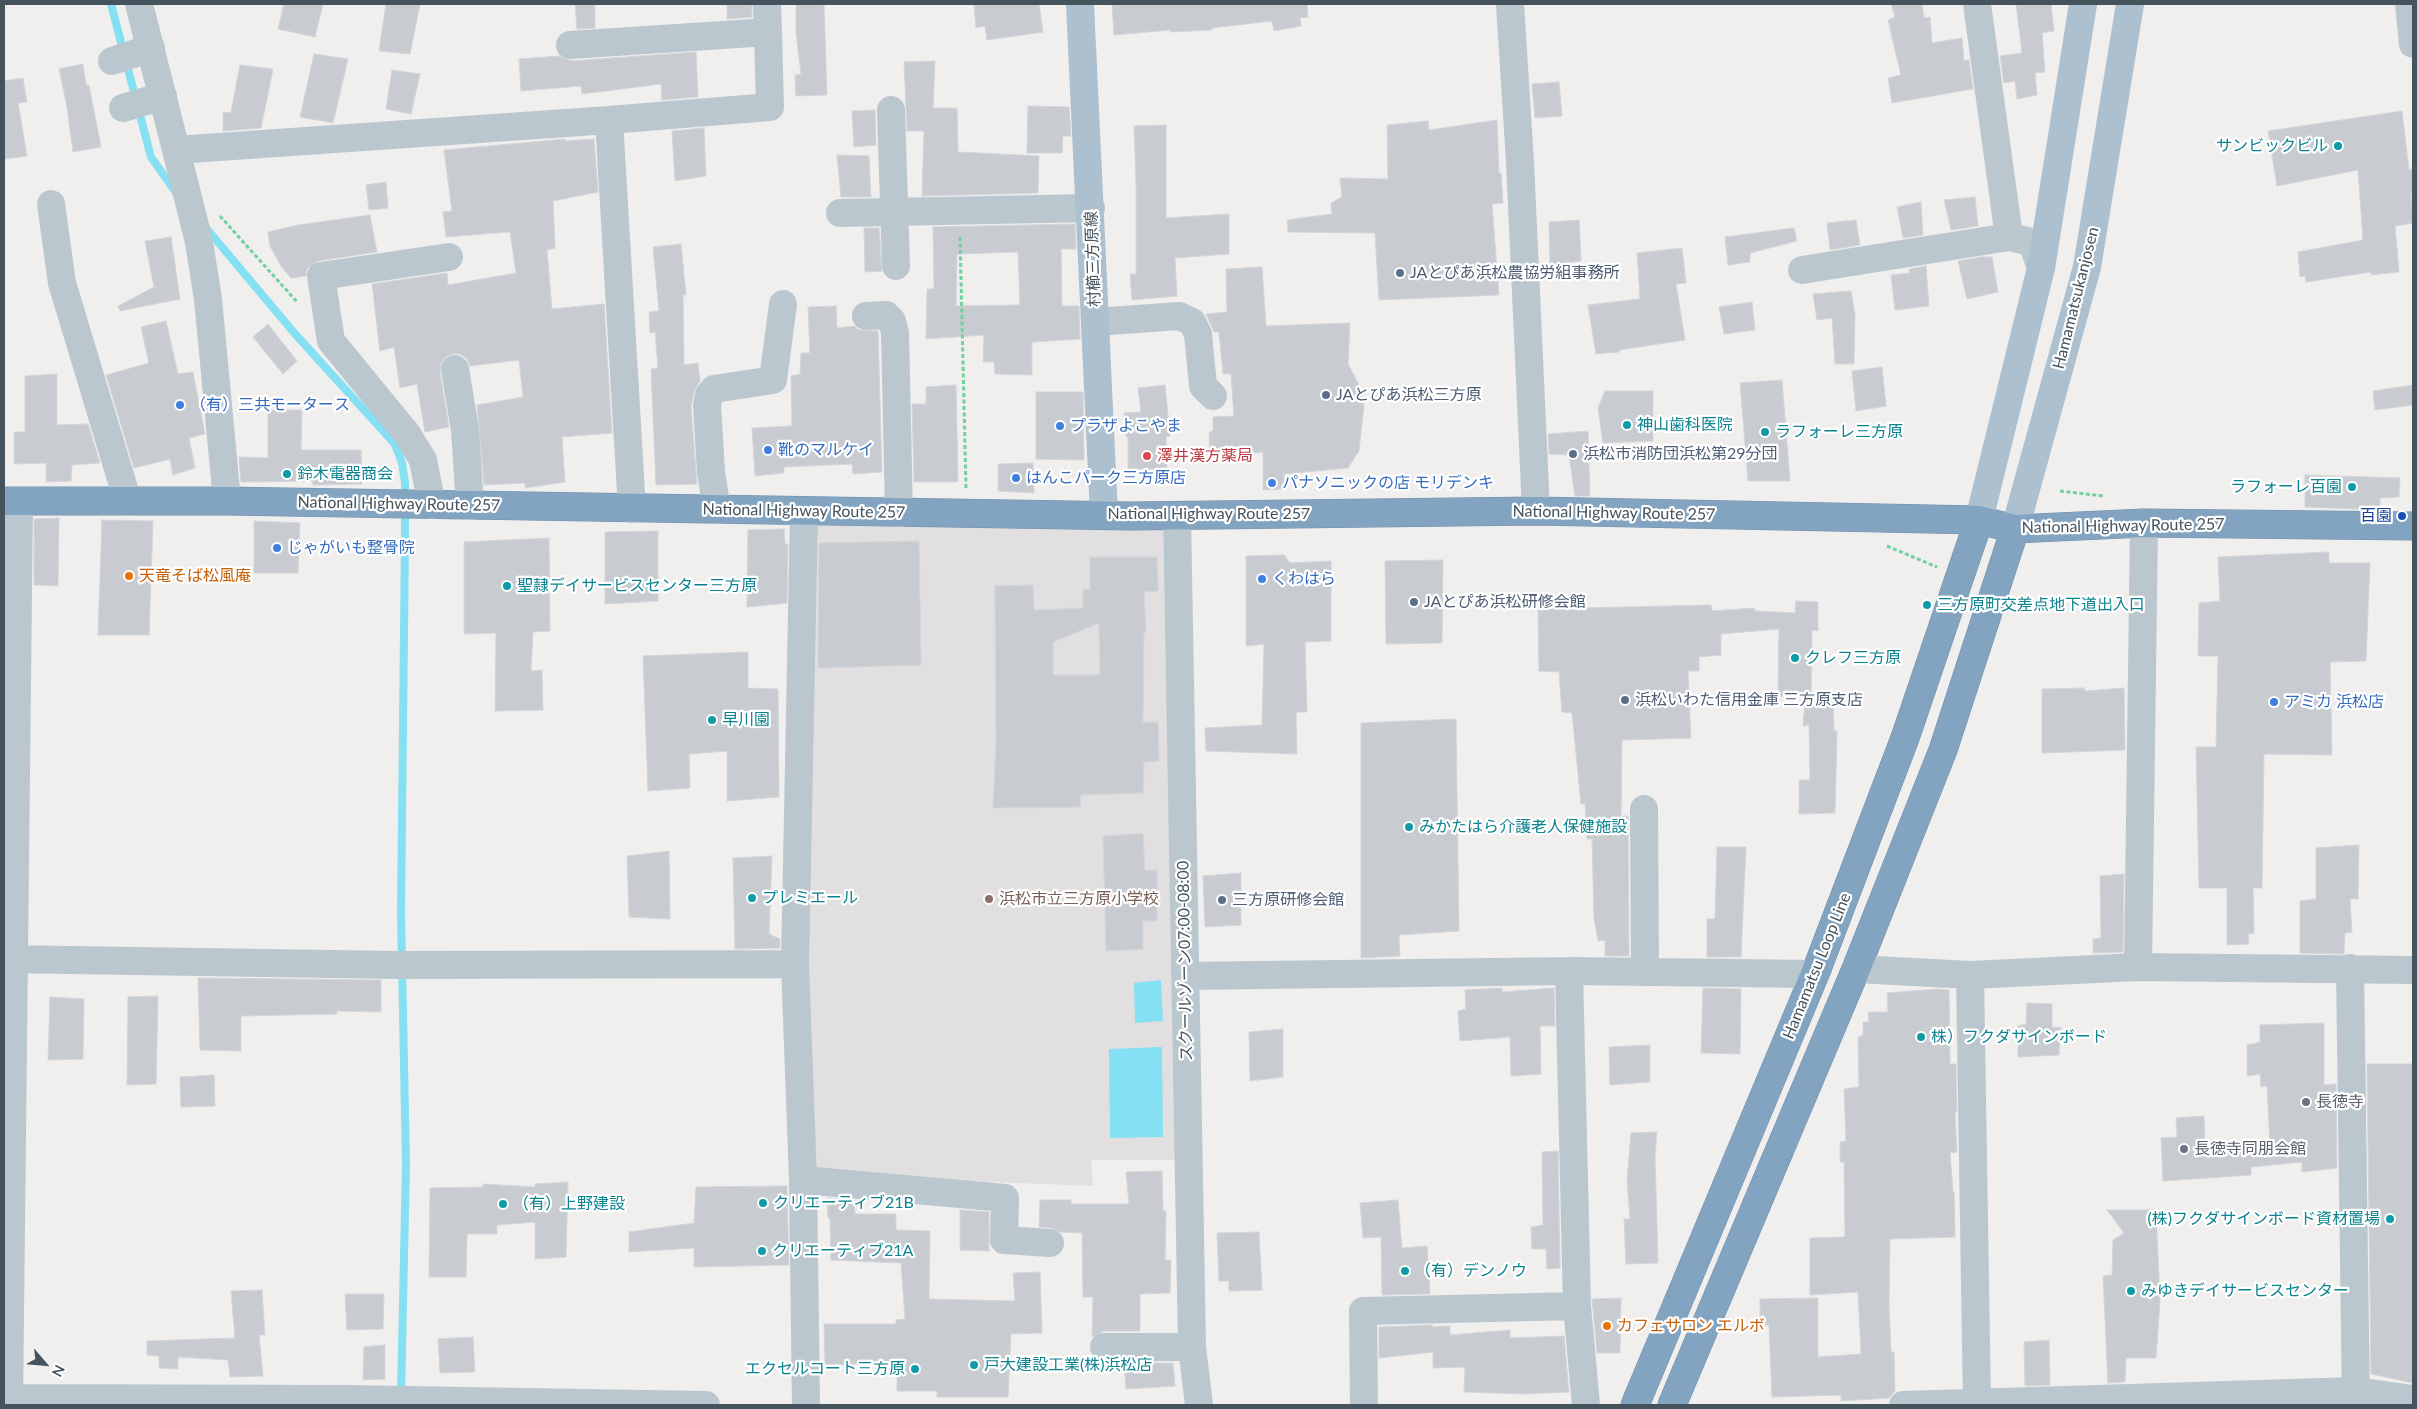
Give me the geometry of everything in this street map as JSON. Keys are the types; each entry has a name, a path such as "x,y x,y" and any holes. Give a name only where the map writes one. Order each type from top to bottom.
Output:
{"highway":[{"name":"National Highway Route 257","path":"12,502 227,500 387,505 1177,516 1536,511 1979,520 2014,529 2144,523 2413,526"},
{"name":"Hamamatsu Loop Line","path":"1634,1405 1815,974 1905,738 1979,520"},
{"path":"1672,1405 1856,970 1943,750 2014,529"}],"main road":[{"name":"村櫛三方原線","path":"1080,4 1104,515"},
{"path":"1979,520 2042,268 2083,4"},
{"name":"Hamamatsukanjosen","path":"2014,529 2087,267 2130,4"}],"street":[{"path":"139,4 199,242 208,299 227,500"},
{"path":"176,150 609,120 770,106 767,4"},
{"path":"1510,4 1520,162 1536,511"},
{"path":"1977,4 2009,237"},
{"path":"2409,4 2413,44"},
{"path":"570,45 768,32"},
{"path":"112,61 151,48"},
{"path":"123,108 162,96"},
{"path":"891,110 896,266"},
{"path":"609,120 632,509"},
{"path":"51,204 62,283 128,502"},
{"path":"840,212 1091,208"},
{"path":"1802,270 2009,237 2032,242 2042,268"},
{"path":"425,505 423,460 407,434 331,341 321,276 449,257"},
{"path":"717,510 711,472 707,405 709,395 714,389 773,380 783,304"},
{"path":"866,316 886,314 892,321 896,333 899,513"},
{"path":"1096,322 1179,316 1192,322 1198,334 1203,386 1213,396"},
{"path":"455,369 464,430 470,506"},
{"path":"12,502 8,1400 405,1401 434,1403 706,1405"},
{"path":"804,512 795,964 804,1180 806,1405"},
{"name":"スクールゾーン07:00-08:00","path":"1177,516 1192,1347 1199,1405"},
{"path":"2138,967 2144,523"},
{"path":"1644,809 1645,971"},
{"path":"9,959 410,965 795,964"},
{"path":"1856,970 1970,975 2138,967 2413,970"},
{"path":"2350,968 2356,1398"},
{"path":"1569,971 1577,1306 1586,1405"},
{"path":"1185,976 1569,971 1815,974"},
{"path":"1970,975 1977,1404"},
{"path":"804,1180 1005,1198 1004,1240 1050,1243"},
{"path":"1364,1405 1363,1311 1577,1306"},
{"path":"1104,1347 1192,1347"},
{"path":"1903,1405 2356,1398 2413,1399"}],"path":[{"path":"214,210 299,304"},
{"path":"960,210 966,489"},
{"path":"2060,492 2104,496"},
{"path":"1882,544 1944,570"}],"shaded area":[{"name":"浜松市立三方原小学校","path":"814,524 1163,529 1170,852 1182,1160 1091,1160 1093,1186 813,1175 804,945"}],"water":[{"path":"1161,980 1163,1021 1135,1023 1134,983"},
{"path":"1162,1047 1163,1137 1110,1138 1109,1049"}],"building":[{"path":"284,4 323,4 315,37 278,29"},
{"path":"386,4 420,4 410,54 379,51"},
{"path":"575,4 595,4 595,28 577,29"},
{"path":"727,4 752,4 752,17 727,19"},
{"path":"796,4 824,4 827,95 796,96 795,75 801,74 796,33"},
{"path":"974,4 1039,4 1043,32 987,40 985,26 976,28"},
{"path":"1112,4 1307,4 1308,17 1300,18 1301,26 1274,31 1272,21 1212,28 1212,30 1171,32 1171,30 1114,35"},
{"path":"1891,4 1922,4 1924,18 1930,17 1932,43 1962,38 1964,61 1969,60 1973,89 1892,103 1888,78 1901,75 1888,20 1895,17"},
{"path":"2016,4 2051,4 2054,31 2042,33 2045,72 2035,73 2037,95 2017,99 2015,81 2004,83 2000,56 2022,53"},
{"path":"696,52 698,97 662,100 661,84 582,94 581,86 521,91 519,59 559,56 571,61"},
{"path":"314,54 348,59 333,123 300,117"},
{"path":"935,61 933,108 957,108 958,152 1039,156 1038,193 922,196 924,131 907,131 904,62"},
{"path":"83,64 86,85 89,85 101,147 73,152 67,107 59,69"},
{"path":"240,65 273,69 261,128 223,131 223,113 231,112"},
{"path":"392,70 420,74 411,114 386,109"},
{"path":"23,78 27,102 18,103 27,156 4,159 4,81"},
{"path":"1559,82 1562,116 1535,118 1532,84"},
{"path":"1028,106 1069,107 1071,136 1063,136 1062,153 1027,153"},
{"path":"875,110 876,145 854,147 852,111"},
{"path":"2402,111 2409,170 2413,169 2413,192 2411,192 2413,223 2395,226 2399,272 2371,275 2371,272 2306,282 2305,276 2300,277 2298,252 2363,240 2358,170 2277,186 2268,131"},
{"path":"1497,120 1499,173 1501,173 1503,203 1492,204 1499,295 1379,300 1375,233 1288,232 1287,220 1332,214 1331,203 1342,197 1340,178 1388,179 1387,125 1428,121 1429,130"},
{"path":"1166,125 1166,218 1229,214 1229,254 1175,258 1177,296 1132,300 1130,274 1136,274 1134,126"},
{"path":"704,128 706,176 675,181 672,131"},
{"path":"565,139 565,141 594,139 598,192 553,201 555,248 547,250 552,309 604,304 612,433 562,437 565,482 525,488 525,483 484,485 477,405 523,397 519,360 470,366 467,359 460,354 446,357 441,363 440,372 449,427 425,432 417,384 400,388 394,347 380,351 372,284 447,273 448,285 516,273 510,232 446,237 443,212 452,211 444,150"},
{"path":"837,155 869,156 871,197 841,197"},
{"path":"386,182 388,208 369,210 366,185"},
{"path":"1975,197 1978,226 1951,230 1944,200"},
{"path":"1921,202 1923,235 1903,238 1897,207"},
{"path":"370,215 377,252 318,261 307,269 306,276 291,278 281,266 270,246 268,232 298,225"},
{"path":"1579,220 1581,261 1550,265 1549,222"},
{"path":"1856,220 1860,245 1830,250 1827,223"},
{"path":"1075,224 1076,249 1061,249 1062,306 1079,306 1080,339 1032,342 1032,375 995,374 994,362 983,362 984,335 926,339 927,289 934,289 933,227","holes":["1018,252 1020,305 956,306 957,254"]},
{"path":"864,228 879,228 882,271 865,272"},
{"path":"1794,228 1797,241 1750,253 1750,262 1728,265 1725,237"},
{"path":"171,237 180,299 120,311 118,306 154,287 145,241"},
{"path":"681,244 686,295 683,295 684,365 698,363 700,381 694,392 691,406 697,484 656,485 651,369 658,368 655,332 650,333 649,312 659,311 653,247"},
{"path":"1682,248 1686,283 1676,284 1685,340 1619,350 1619,352 1596,354 1588,305 1640,299 1637,253"},
{"path":"1992,257 1998,292 1967,299 1958,261"},
{"path":"1926,266 1929,306 1895,310 1891,275 1910,273 1909,269"},
{"path":"1262,267 1266,326 1350,323 1348,364 1359,385 1364,405 1359,451 1348,468 1284,474 1284,489 1263,490 1263,452 1210,458 1209,432 1213,431 1213,417 1234,416 1231,374 1223,374 1219,332 1214,332 1206,314 1227,312 1226,269"},
{"path":"1851,291 1855,315 1854,364 1835,364 1832,318 1817,320 1813,294"},
{"path":"1752,302 1755,330 1724,334 1719,307"},
{"path":"836,306 837,328 854,326 859,330 878,331 882,472 853,474 852,464 784,467 784,473 755,476 752,428 792,426 791,376 800,374 801,353 810,353 808,307"},
{"path":"166,321 178,374 193,372 205,434 189,438 195,468 173,475 170,459 134,468 106,375 149,363 141,327"},
{"path":"268,324 297,361 283,374 253,337"},
{"path":"1882,367 1886,406 1856,411 1852,371"},
{"path":"57,374 57,425 88,424 100,463 72,465 71,481 46,482 46,463 14,464 14,432 25,432 25,376"},
{"name":"ラフォーレ三方原","path":"1782,380 1790,481 1748,481 1740,383"},
{"path":"956,385 958,482 914,482 912,404 926,404 926,387"},
{"path":"1165,385 1170,436 1166,437 1167,469 1128,469 1128,437 1126,437 1124,413 1141,412 1138,388"},
{"path":"2413,385 2413,405 2375,410 2373,391"},
{"name":"神山歯科医院","path":"1605,391 1653,391 1653,441 1603,443 1598,408"},
{"name":"プラザよこやま","path":"1036,392 1083,392 1084,460 1036,459"},
{"path":"268,410 302,410 301,450 361,450 362,484 313,485 313,481 241,482 239,457 268,458"},
{"name":"浜松市消防団浜松第29分団","path":"1588,431 1590,496 1575,496 1569,455 1549,454 1548,434"},
{"name":"はんこパーク三方原店","path":"1033,463 1034,493 998,491 998,464"},
{"name":"ラフォーレ百園","path":"2305,475 2400,478 2399,497 2380,498 2380,510 2305,507"},
{"path":"59,518 58,586 34,585 34,519"},
{"path":"102,520 153,521 149,635 98,635"},
{"name":"じゃがいも整骨院","path":"254,521 300,523 298,573 254,573"},
{"path":"784,529 785,544 788,544 787,603 747,607 748,530"},
{"path":"658,531 658,601 605,604 605,532"},
{"name":"聖隷デイサービスセンター三方原","path":"549,538 550,631 533,632 531,671 542,670 543,710 495,711 496,633 464,634 464,542"},
{"path":"919,541 921,665 818,668 819,543"},
{"name":"アミカ 浜松店","path":"2329,552 2329,563 2370,563 2366,661 2330,662 2332,755 2264,754 2262,888 2253,888 2254,933 2248,934 2249,944 2227,945 2227,888 2199,888 2196,747 2216,747 2218,656 2198,656 2199,603 2220,601 2218,557"},
{"path":"1284,555 1290,563 1331,561 1331,641 1305,642 1307,712 1296,712 1297,754 1206,751 1205,728 1262,725 1264,644 1246,646 1246,556"},
{"path":"1090,557 1157,557 1158,591 1144,592 1146,632 1144,632 1143,723 1158,722 1159,761 1144,762 1143,793 1080,795 1081,807 993,808 996,746 995,586 1033,585 1034,610 1083,608 1083,590 1090,589","holes":["1099,623 1100,675 1053,675 1053,642"]},
{"name":"JAとぴあ浜松研修会館","path":"1443,560 1442,643 1386,644 1385,561"},
{"name":"浜松いわた信用金庫 三方原支店","path":"1796,601 1818,602 1818,631 1812,630 1811,695 1778,696 1779,629 1721,634 1721,655 1699,657 1699,671 1688,671 1691,738 1622,740 1621,816 1628,816 1629,956 1605,956 1605,940 1598,941 1594,918 1592,839 1587,839 1585,804 1581,804 1572,713 1562,712 1559,672 1539,671 1538,609 1711,605 1712,611 1754,608 1755,611 1795,613"},
{"name":"早川園","path":"748,652 748,688 778,689 779,797 727,801 727,751 689,754 690,788 648,791 643,656"},
{"path":"2084,688 2085,691 2124,688 2125,750 2042,753 2042,689"},
{"path":"1805,701 1833,702 1834,731 1837,731 1835,813 1799,814 1799,780 1810,780 1809,725 1803,726"},
{"name":"みかたはら介護老人保健施設","path":"1456,719 1459,931 1399,935 1400,956 1361,958 1361,723"},
{"path":"1143,834 1145,870 1157,870 1157,921 1143,921 1143,949 1106,951 1103,836"},
{"path":"2359,845 2358,899 2350,899 2352,932 2345,933 2344,954 2300,953 2300,901 2316,899 2316,848"},
{"path":"1717,847 1746,847 1741,957 1707,957 1707,919 1715,919"},
{"path":"669,851 670,919 629,917 627,856"},
{"name":"プレミエール","path":"772,856 769,934 780,939 780,948 735,949 733,858"},
{"name":"三方原研修会館","path":"1241,873 1241,925 1205,927 1203,876"},
{"path":"2124,874 2123,952 2093,953 2093,939 2101,938 2100,876"},
{"path":"198,978 381,980 381,1012 337,1011 337,1014 241,1016 241,1051 200,1050"},
{"path":"1502,988 1502,992 1554,988 1555,1026 1540,1026 1541,1074 1511,1076 1510,1037 1460,1041 1458,1011 1466,1009 1465,990"},
{"path":"1703,988 1741,989 1740,1054 1701,1053"},
{"path":"1937,989 1949,990 1950,1064 1956,1064 1957,1112 1955,1112 1957,1152 1950,1153 1954,1192 1955,1237 1890,1239 1889,1304 1891,1352 1894,1352 1895,1391 1889,1398 1841,1401 1841,1395 1772,1397 1769,1325 1760,1325 1760,1299 1818,1298 1818,1357 1861,1354 1858,1292 1810,1295 1810,1238 1845,1237 1844,1162 1840,1162 1840,1142 1846,1141 1844,1089 1859,1087 1858,1037 1863,1035 1863,1022 1869,1022 1868,1012 1888,1012 1887,993"},
{"path":"158,996 156,1084 127,1085 128,997"},
{"path":"50,997 84,999 83,1059 48,1060"},
{"path":"2027,1003 2052,1004 2052,1027 2061,1028 2059,1055 2018,1057 2018,1026 2026,1024"},
{"name":"長徳寺","path":"2324,1023 2324,1085 2336,1084 2337,1168 2302,1172 2302,1162 2251,1167 2251,1175 2163,1181 2161,1138 2177,1137 2176,1118 2204,1116 2205,1151 2270,1146 2267,1086 2261,1087 2260,1074 2247,1076 2247,1045 2260,1042 2260,1025"},
{"path":"1283,1029 1283,1077 1250,1081 1249,1032"},
{"path":"1650,1045 1650,1082 1610,1085 1609,1047"},
{"name":"(株)フクダサインボード資材置場","path":"2367,1064 2413,1064 2413,1383 2371,1374"},
{"path":"214,1075 215,1106 181,1107 180,1077"},
{"path":"1657,1132 1655,1156 1658,1263 1626,1264 1624,1219 1630,1219 1627,1180 1631,1133"},
{"path":"1558,1151 1560,1268 1547,1269 1546,1249 1532,1249 1531,1227 1543,1225 1542,1152"},
{"path":"1162,1171 1163,1211 1166,1211 1165,1260 1171,1260 1170,1293 1140,1294 1140,1331 1104,1331 1092,1337 1093,1297 1083,1297 1082,1233 1061,1232 1052,1228 1039,1227 1040,1200 1071,1200 1071,1204 1129,1204 1126,1172"},
{"path":"568,1182 566,1257 535,1259 535,1222 497,1225 497,1234 467,1234 466,1277 429,1277 430,1188 483,1187 483,1184 535,1187 535,1184"},
{"path":"787,1186 789,1265 694,1267 694,1248 629,1252 629,1232 694,1223 696,1187"},
{"path":"827,1198 854,1200 855,1214 896,1214 896,1230 930,1231 929,1299 1015,1301 1013,1273 1040,1272 1042,1333 1011,1334 1008,1397 937,1397 937,1391 897,1391 897,1363 825,1365 824,1324 896,1324 896,1320 905,1319 901,1263 831,1260 830,1218 828,1218"},
{"path":"1398,1200 1402,1248 1427,1246 1430,1294 1382,1295 1381,1237 1363,1238 1360,1203"},
{"path":"960,1210 989,1212 989,1251 960,1250"},
{"name":"みゆきデイサービスセンター","path":"2107,1210 2156,1210 2160,1301 2156,1358 2126,1358 2125,1382 2108,1383 2103,1276 2112,1275 2113,1240 2124,1233"},
{"path":"1259,1232 1262,1290 1229,1291 1229,1281 1219,1281 1217,1233"},
{"path":"262,1290 265,1335 259,1335 263,1376 230,1377 228,1360 178,1357 178,1369 159,1368 159,1356 147,1355 147,1341 235,1338 231,1291"},
{"path":"345,1294 384,1294 383,1329 347,1330"},
{"name":"カフェサロン エルボ","path":"1621,1298 1620,1353 1597,1353 1592,1299"},
{"path":"1432,1325 1433,1327 1450,1326 1450,1335 1510,1330 1510,1338 1564,1336 1569,1392 1524,1394 1464,1392 1465,1367 1433,1368 1433,1352 1379,1358 1379,1327"},
{"path":"473,1337 475,1372 440,1373 438,1339"},
{"path":"2049,1340 2050,1385 2025,1386 2024,1342"},
{"path":"385,1345 385,1379 363,1380 364,1347"},
{"path":"1124,1363 1173,1363 1175,1386 1126,1389"}],"waterway":[{"path":"111,4 151,157 177,194"},
{"path":"206,228 296,335 395,444 402,463 405,483 405,539 401,914 406,1164 401,1396"}],"place":[{"name":"サンビックビル","path":"2338,146"},
{"name":"JAとぴあ浜松農協労組事務所","path":"1400,273"},
{"name":"JAとぴあ浜松三方原","path":"1326,395"},
{"name":"（有）三共モータース","path":"180,405"},
{"name":"神山歯科医院","path":"1627,425"},
{"name":"プラザよこやま","path":"1060,426"},
{"name":"ラフォーレ三方原","path":"1765,432"},
{"name":"靴のマルケイ","path":"768,450"},
{"name":"浜松市消防団浜松第29分団","path":"1573,454"},
{"name":"澤井漢方薬局","path":"1147,456"},
{"name":"鈴木電器商会","path":"287,474"},
{"name":"はんこパーク三方原店","path":"1016,478"},
{"name":"パナソニックの店 モリデンキ","path":"1272,483"},
{"name":"ラフォーレ百園","path":"2352,487"},
{"name":"百園","path":"2402,516"},
{"name":"じゃがいも整骨院","path":"277,548"},
{"name":"天竜そば松風庵","path":"129,576"},
{"name":"くわはら","path":"1262,579"},
{"name":"聖隷デイサービスセンター三方原","path":"507,586"},
{"name":"JAとぴあ浜松研修会館","path":"1414,602"},
{"name":"三方原町交差点地下道出入口","path":"1927,605"},
{"name":"クレフ三方原","path":"1795,658"},
{"name":"浜松いわた信用金庫 三方原支店","path":"1625,700"},
{"name":"アミカ 浜松店","path":"2274,702"},
{"name":"早川園","path":"712,720"},
{"name":"みかたはら介護老人保健施設","path":"1409,827"},
{"name":"プレミエール","path":"752,898"},
{"name":"浜松市立三方原小学校","path":"989,899"},
{"name":"三方原研修会館","path":"1222,900"},
{"name":"株）フクダサインボード","path":"1921,1037"},
{"name":"長徳寺","path":"2306,1102"},
{"name":"長徳寺同朋会館","path":"2184,1149"},
{"name":"クリエーティブ21B","path":"763,1203"},
{"name":"（有）上野建設","path":"503,1204"},
{"name":"(株)フクダサインボード資材置場","path":"2390,1219"},
{"name":"クリエーティブ21A","path":"762,1251"},
{"name":"（有）デンノウ","path":"1405,1271"},
{"name":"みゆきデイサービスセンター","path":"2131,1291"},
{"name":"カフェサロン エルボ","path":"1607,1326"},
{"name":"戸大建設工業(株)浜松店","path":"974,1365"},
{"name":"エクセルコート三方原","path":"915,1369"}]}
